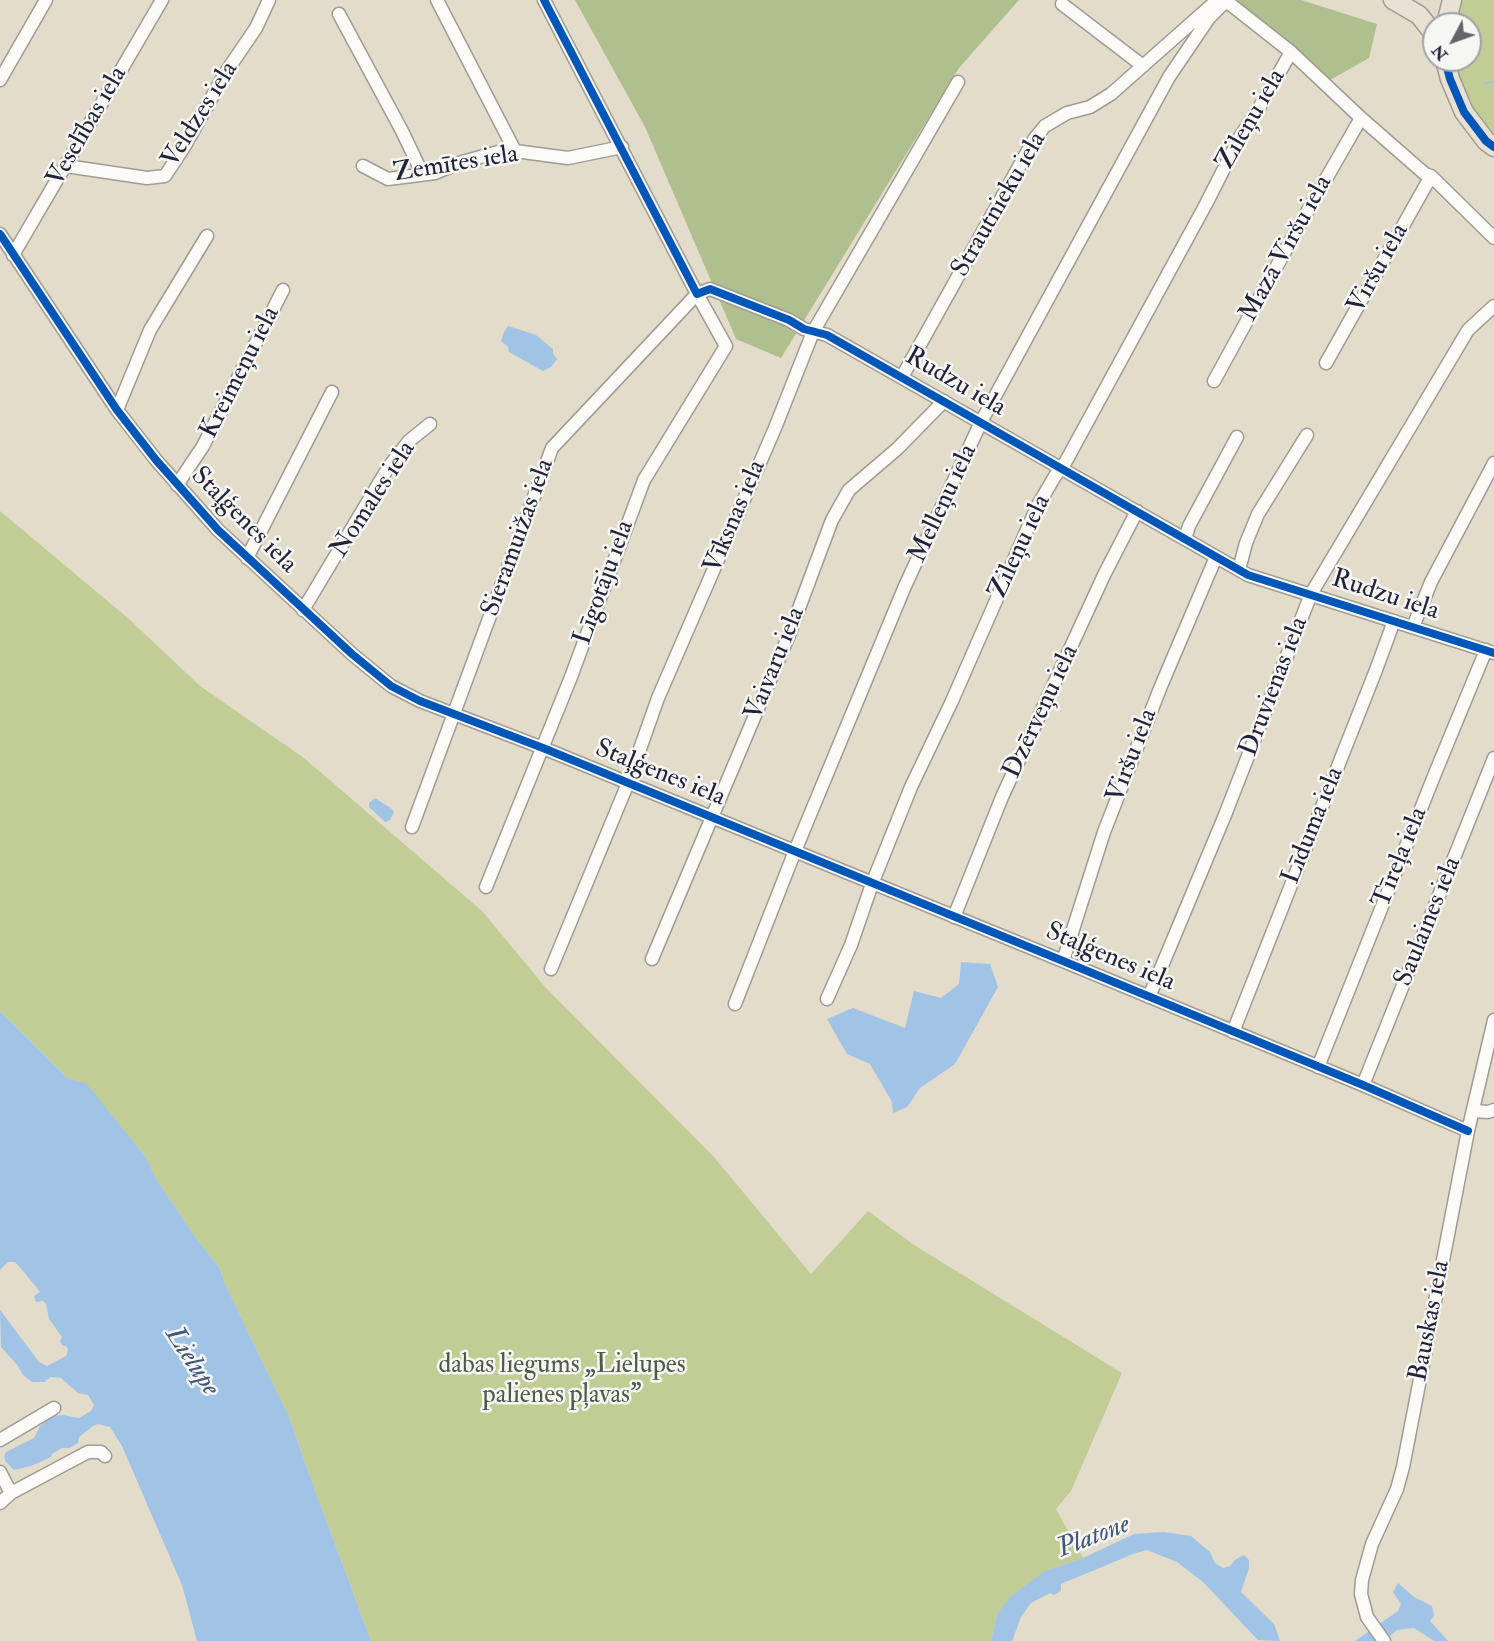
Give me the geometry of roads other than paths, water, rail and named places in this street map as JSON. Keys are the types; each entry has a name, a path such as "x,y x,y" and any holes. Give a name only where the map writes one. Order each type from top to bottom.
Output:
{"highway":[{"path":"1393,0 1422,19"},
{"path":"1448,72 1464,112 1486,141 1494,147"}],"street":[{"path":"0,80 46,0"},
{"name":"Veselības iela","path":"13,255 162,0"},
{"name":"Veldzes iela","path":"66,166 147,178 165,176 226,72 256,28 268,0"},
{"path":"438,0 515,151"},
{"path":"544,0 622,147 670,246 698,294"},
{"name":"Strautnieku iela","path":"902,377 1035,138 1045,126 1067,113 1090,107 1111,94 1217,0"},
{"path":"1226,0 1291,51 1361,118 1425,174 1431,176 1494,238"},
{"name":"Melleņu iela","path":"735,1004 795,851 905,586 981,422 1169,78 1209,18 1226,0"},
{"path":"1062,4 1143,66"},
{"path":"339,14 422,173"},
{"name":"Zileņu iela","path":"828,999 851,945 872,884 910,788 952,701 1037,507 1062,468 1240,137 1291,51"},
{"name":"Vīksnas iela","path":"551,969 628,783 658,698 775,428 813,332 958,82"},
{"name":"Mazā Viršu iela","path":"1214,381 1361,118"},
{"name":"Zemītes iela","path":"363,166 388,179 435,173 482,156 515,151 568,158 622,147"},
{"name":"Viršu iela","path":"1326,363 1431,176"},
{"name":"Staļģenes iela","path":"0,234 117,410 177,485 247,558 370,671 390,686 1064,961 1364,1085 1468,1131"},
{"path":"117,410 150,330 207,236"},
{"name":"Rudzu iela","path":"698,294 710,289 789,320 804,329 827,334 1248,575 1490,651"},
{"name":"Kreimeņu iela","path":"177,485 203,446 283,290"},
{"name":"Sieramuižas iela","path":"412,827 552,448 698,294"},
{"name":"Līgotāju iela","path":"486,887 543,748 644,480 726,346 698,294"},
{"name":"Druvienas iela","path":"1149,997 1225,815 1311,594 1467,330 1494,306"},
{"path":"247,558 332,392"},
{"name":"Vaivaru iela","path":"652,959 789,635 832,520 849,490 897,449 944,400"},
{"name":"Nomales iela","path":"303,610 388,468 409,441 430,424"},
{"path":"1239,570 1246,543 1258,514 1307,435"},
{"path":"1185,539 1189,526 1237,436"},
{"path":"1413,627 1431,582 1494,463"},
{"name":"Dzērveņu iela","path":"954,917 1002,797 1104,575 1137,511"},
{"name":"Viršu iela","path":"1064,961 1104,832 1161,686 1216,556"},
{"name":"Līduma iela","path":"1233,1032 1394,621"},
{"name":"Tīreļa iela","path":"1318,1067 1436,771 1490,651"},
{"name":"Saulaines iela","path":"1364,1085 1494,758"},
{"name":"Bauskas iela","path":"1384,1641 1368,1617 1361,1594 1362,1580 1372,1544 1397,1489 1403,1467 1468,1131 1494,1020"},
{"path":"1473,1111 1494,1110"},
{"path":"0,1440 54,1408"},
{"path":"0,1503 11,1493 88,1452 101,1452 105,1456"},
{"path":"0,1472 11,1493"}],"water":[{"path":"508,326 536,335 553,349 553,354 557,359 551,367 543,371 509,352 508,347 501,341"},
{"path":"375,798 392,809 394,812 390,820 385,822 369,807 369,803"},
{"path":"961,962 990,964 998,987 955,1064 920,1088 907,1107 893,1113 892,1102 870,1064 847,1054 827,1019 853,1008 905,1028 914,991 941,998 959,984"},
{"name":"Lielupe","path":"0,1011 67,1078 87,1084 147,1159 155,1177 220,1269 225,1284 290,1419 371,1641 197,1641 182,1585 122,1446 110,1427 98,1424 93,1426 79,1437 78,1443 70,1448 62,1448 51,1457 31,1466 14,1470 6,1462 4,1457 6,1452 34,1438 40,1426 53,1416 79,1418 91,1411 94,1405 88,1395 78,1393 61,1378 51,1377 44,1382 32,1382 23,1375 1,1347 0,1310 39,1362 47,1366 66,1356 68,1350 60,1342 62,1337 49,1319 46,1304 43,1301 36,1302 34,1296 40,1292 24,1272 15,1262 8,1262 0,1270"},
{"path":"1164,1532 1191,1536 1210,1552 1215,1563 1223,1568 1230,1566 1244,1555 1249,1560 1249,1568 1241,1592 1274,1624 1280,1641 1258,1640 1203,1582 1177,1562 1147,1550 1061,1584 1061,1591 1054,1595 1050,1593 1031,1603 1021,1617 1012,1641 991,1641 997,1615 1010,1597 1045,1571 1083,1558 1134,1534"},
{"path":"1398,1583 1414,1597 1432,1606 1434,1615 1430,1621 1448,1641 1434,1641 1414,1628 1397,1630 1384,1641 1355,1641 1398,1611 1401,1604 1393,1592"}],"waterway":[{"path":"1484,84 1494,81"}],"park label":[{"name":"dabas liegums „Lielupes palienes pļavas”","path":"562,1381"}],"water label":[{"name":"Platone","path":"1094,1538"}]}
